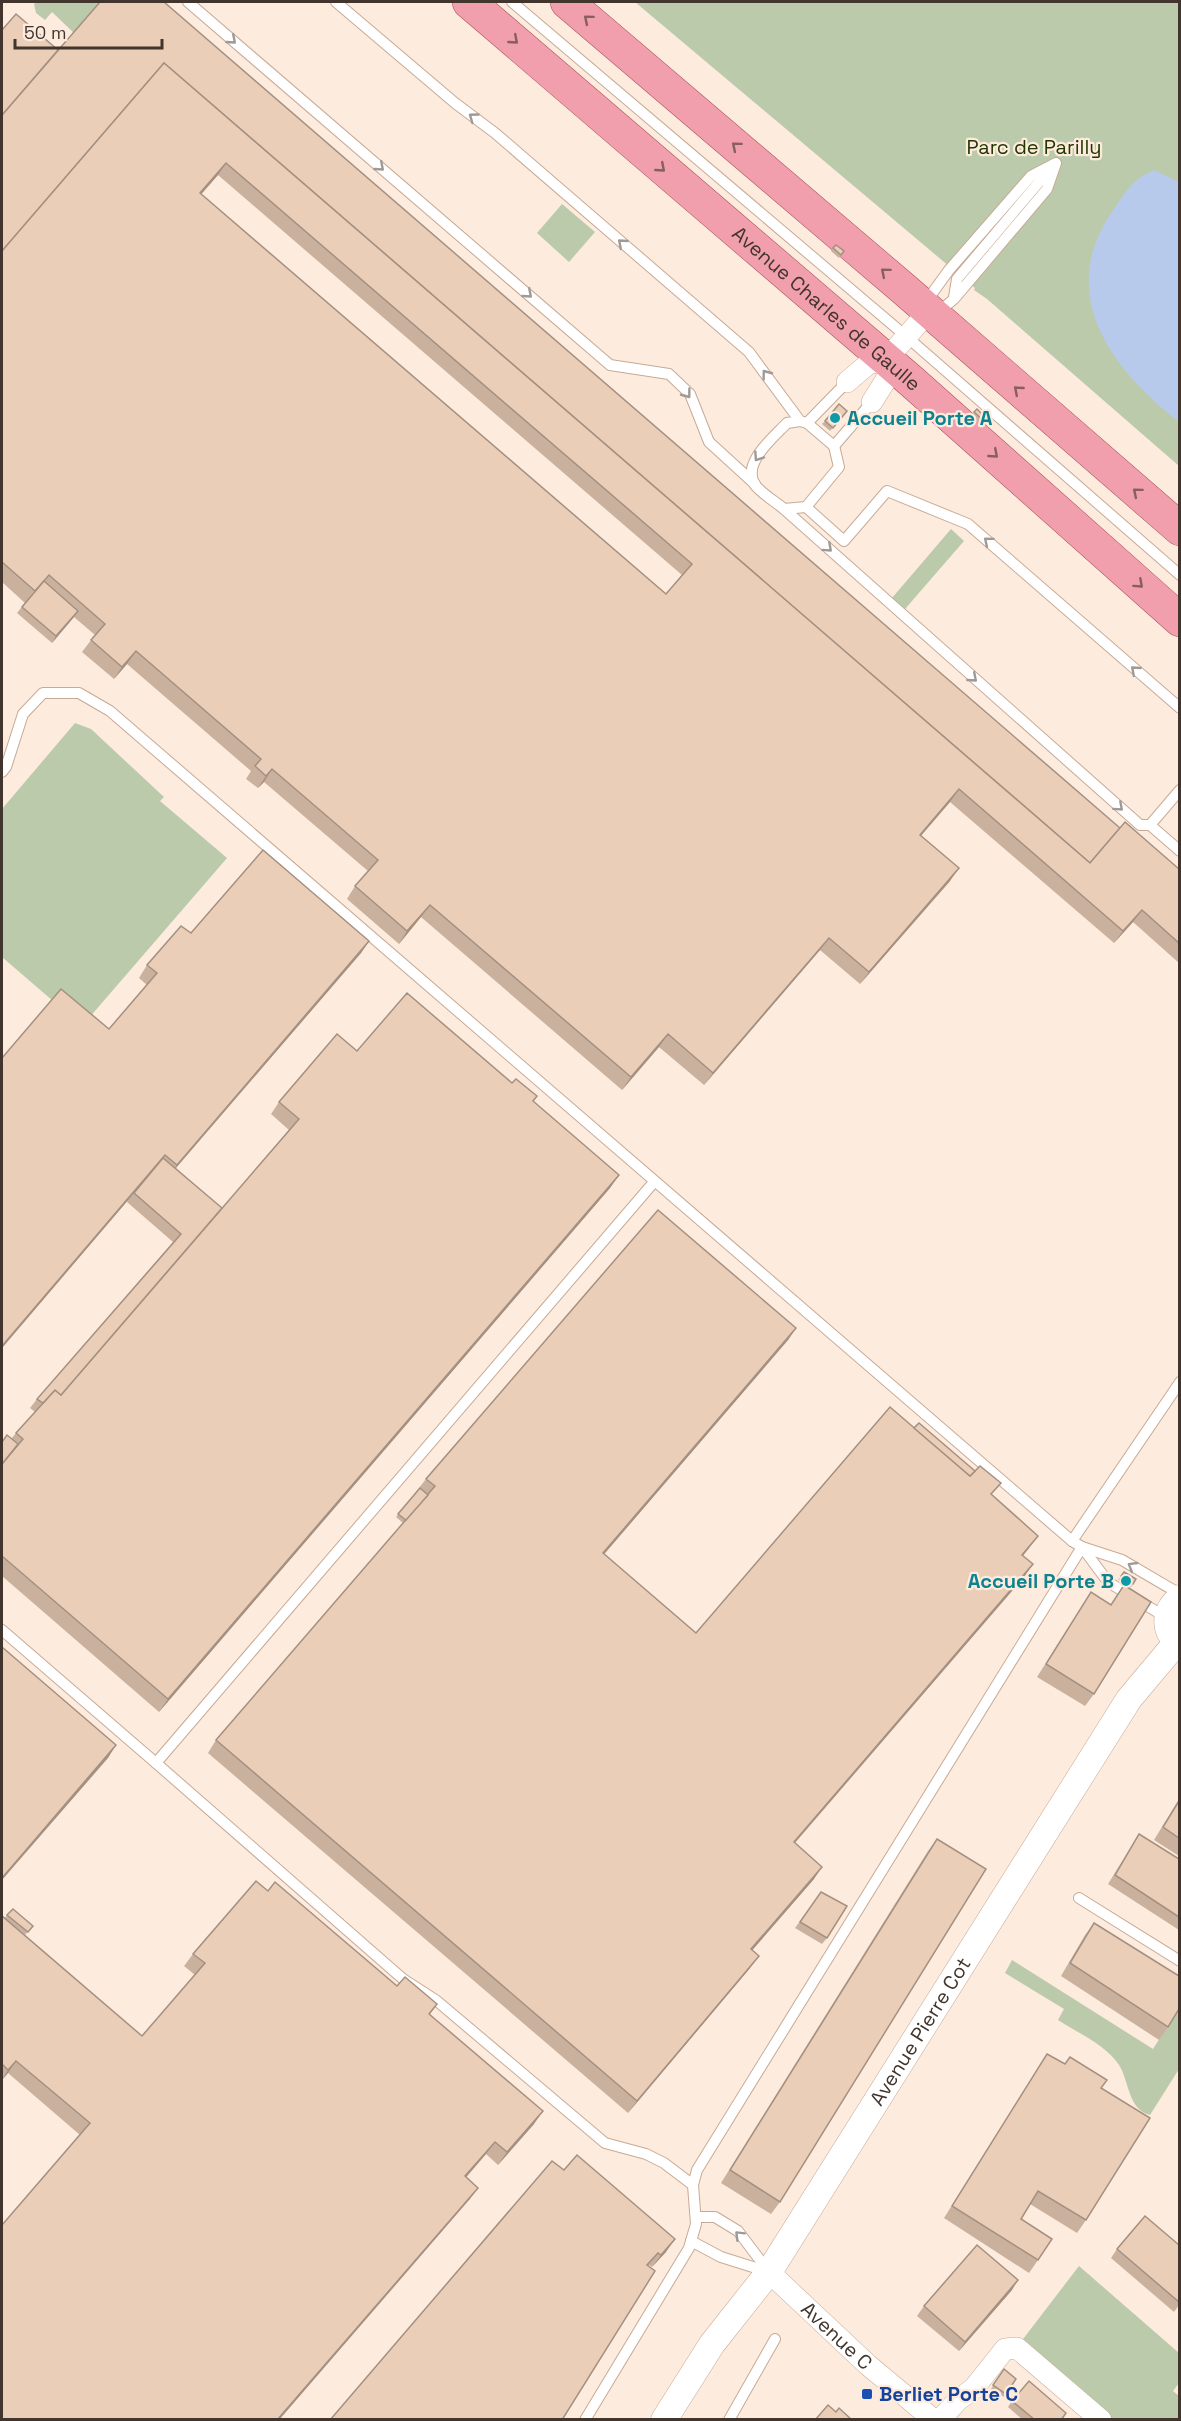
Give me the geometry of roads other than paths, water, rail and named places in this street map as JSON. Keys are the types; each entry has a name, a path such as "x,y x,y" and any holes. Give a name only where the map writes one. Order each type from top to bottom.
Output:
{"main road":[{"name":"Avenue Charles de Gaulle","path":"470,2 896,349 1179,620"},
{"path":"567,2 905,290 940,299 1179,529"}],"street":[{"path":"847,382 868,364 896,349 940,299"},
{"path":"872,402 887,378 896,349"},
{"path":"1175,1604 1167,1628 1178,1644"},
{"name":"Avenue Pierre Cot","path":"664,2420 712,2344 769,2272 1129,1699 1178,1644"},
{"name":"Avenue C","path":"769,2272 851,2350 934,2420"},
{"path":"940,2420 958,2400 974,2388 1005,2349 1017,2348 1101,2420"}],"lane":[{"path":"188,2 610,365 669,374 690,394 709,442 1140,825 1150,825 1179,851"},
{"path":"336,2 455,103 495,133 749,352 804,422 834,446 839,467 806,507 784,509"},
{"path":"512,2 896,349 1179,575"},
{"path":"940,299 1047,189 1056,163"},
{"path":"940,299 1031,176 1056,163"},
{"path":"940,299 1056,163"},
{"path":"940,299 957,279"},
{"path":"754,484 752,469 754,460 787,423 804,422 847,382"},
{"path":"834,446 872,402"},
{"path":"806,507 844,541 887,491 968,525 1179,708"},
{"path":"2,772 6,767 23,714 43,693 79,693 110,711 1072,1541 1082,1547 1122,1560 1175,1604"},
{"path":"1150,825 1179,790"},
{"path":"156,1763 654,1182"},
{"path":"1072,1541 1179,1382"},
{"path":"1082,1547 1108,1582 1175,1604"},
{"path":"585,2420 681,2264 691,2241 696,2217 693,2185 697,2170 1082,1547"},
{"path":"2,1630 403,1979 437,2001 605,2143 646,2154 663,2163 693,2185"},
{"path":"1079,1898 1179,1961"},
{"path":"696,2217 715,2217 738,2232 769,2272"},
{"path":"691,2241 721,2257 769,2272"},
{"path":"729,2420 776,2339"}],"water":[{"path":"1154,170 1179,182 1179,422 1133,380 1114,356 1100,330 1091,303 1089,275 1095,245 1124,194 1139,178"}],"place":[{"name":"Accueil Porte A","path":"835,418"},
{"name":"Accueil Porte B","path":"1126,1581"},
{"name":"Berliet Porte C","path":"867,2394"}],"park label":[{"name":"Parc de Parilly","path":"1034,147"}]}
